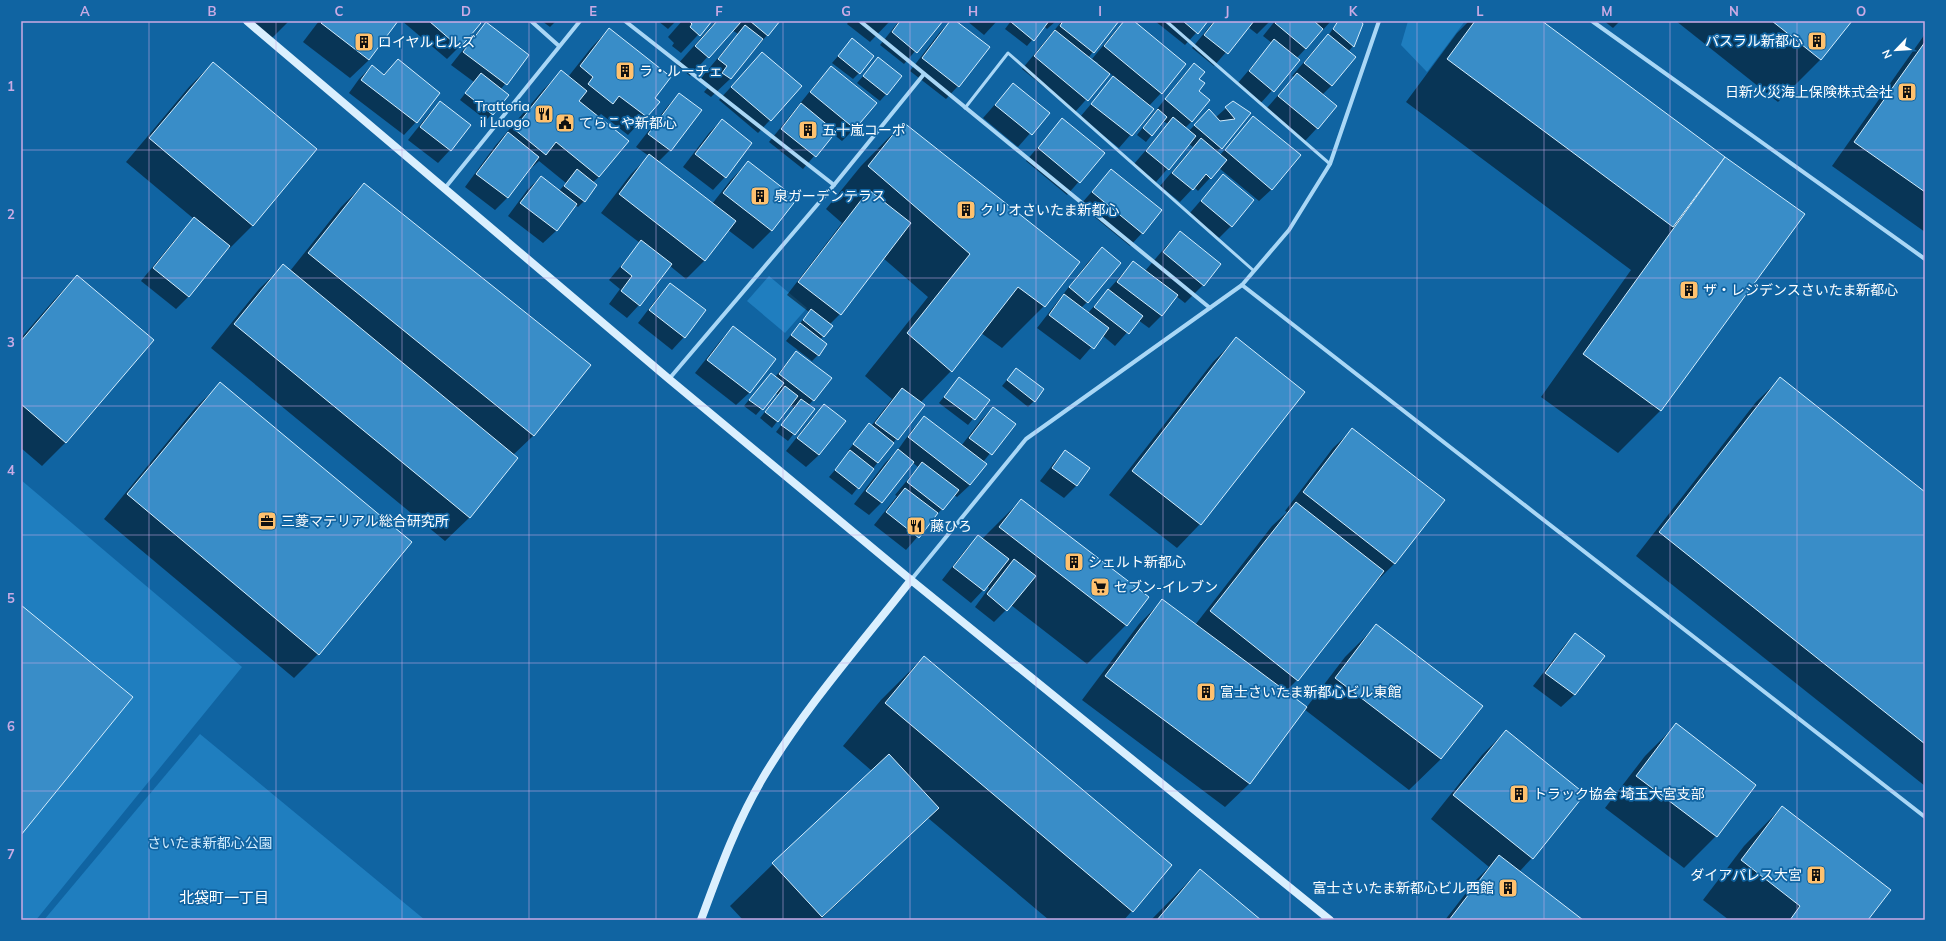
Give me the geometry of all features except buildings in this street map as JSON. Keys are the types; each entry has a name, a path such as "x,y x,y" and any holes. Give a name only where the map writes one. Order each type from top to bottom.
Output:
{"street":[{"path":"247,21 669,379 911,580 1330,920"},
{"path":"531,21 559,46"},
{"path":"445,188 580,21"},
{"path":"625,21 834,185"},
{"path":"860,21 965,109 1210,308"},
{"path":"701,920 730,844 764,776 804,717 911,580 1026,439 1242,285 1289,230 1330,164 1379,21"},
{"path":"1592,21 1925,259"},
{"path":"669,379 834,185 924,74"},
{"path":"1242,285 1925,817"}],"lane":[{"path":"1166,21 1330,164"},
{"path":"965,109 1008,53 1254,271"}],"green space":[{"path":"1408,21 1465,21 1427,72 1401,45"},
{"path":"769,276 807,308 785,333 747,301"},
{"path":"21,480 242,667 36,920 21,920"},
{"name":"さいたま新都心公園","path":"200,734 425,920 44,920"}],"place":[{"name":"パスラル新都心","path":"1817,41"},
{"name":"ロイヤルヒルズ","path":"364,42"},
{"name":"ラ・ルーチェ","path":"625,71"},
{"name":"日新火災海上保険株式会社","path":"1907,92"},
{"name":"Trattoria il Luogo","path":"544,114"},
{"name":"てらこや新都心","path":"565,123"},
{"name":"五十嵐コーポ","path":"808,130"},
{"name":"泉ガーデンテラス","path":"760,196"},
{"name":"クリオさいたま新都心","path":"966,210"},
{"name":"ザ・レジデンスさいたま新都心","path":"1689,290"},
{"name":"三菱マテリアル総合研究所","path":"267,521"},
{"name":"藤ひろ","path":"916,526"},
{"name":"シェルト新都心","path":"1074,562"},
{"name":"セブン-イレブン","path":"1100,587"},
{"name":"富士さいたま新都心ビル東館","path":"1206,692"},
{"name":"トラック協会 埼玉大宮支部","path":"1519,794"},
{"name":"ダイアパレス大宮","path":"1816,875"},
{"name":"富士さいたま新都心ビル西館","path":"1508,888"}],"district":[{"name":"北袋町一丁目","path":"224,897"}]}
